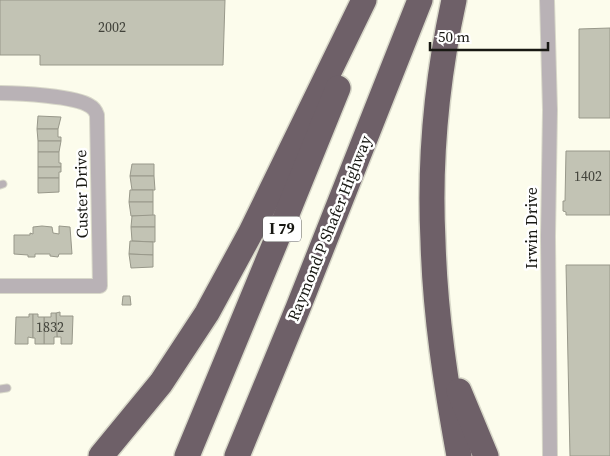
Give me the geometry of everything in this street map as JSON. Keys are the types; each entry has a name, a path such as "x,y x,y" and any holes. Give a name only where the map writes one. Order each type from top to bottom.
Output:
{"highway":[{"path":"101,456 161,383 207,313 251,232 364,0"},
{"name":"I 79","path":"187,456 373,0"},
{"name":"Raymond P Shafer Highway","path":"237,456 420,0"},
{"path":"454,0 442,68 433,173 432,242 444,366 459,456"},
{"path":"436,280 449,356 457,385 468,417 486,456"}],"street":[{"name":"Irwin Drive","path":"547,0 550,110 550,456"},
{"name":"Custer Drive","path":"0,93 64,98 90,105 98,115 100,286 0,286"}],"building":[{"path":"0,0 225,0 223,65 40,65 40,55 0,55"},
{"path":"610,28 610,118 579,118 579,29"},
{"path":"38,116 61,117 58,129 37,129"},
{"path":"37,129 58,129 58,137 61,137 61,141 38,141"},
{"path":"38,141 61,141 59,152 38,152"},
{"path":"566,151 610,151 610,215 566,215 566,212 563,211"},
{"path":"38,152 59,152 61,167 38,167"},
{"path":"132,164 154,164 154,176 130,176"},
{"path":"38,167 61,167 59,178 38,178"},
{"path":"130,176 154,176 155,190 132,190"},
{"path":"38,178 59,178 59,192 38,193"},
{"path":"130,190 153,190 153,202 129,202"},
{"path":"129,202 153,202 153,216 131,216"},
{"path":"155,215 155,227 131,227 132,216"},
{"path":"59,226 70,227 72,254 59,254 58,257 50,256 50,254 35,254 35,257 28,257 28,255 14,254 14,235 30,235 30,233 33,234 33,227 52,227 53,233 59,234"},
{"path":"131,227 155,227 155,242 132,241"},
{"path":"130,241 153,242 153,255 129,254"},
{"path":"129,254 153,255 153,267 131,268"},
{"path":"566,265 610,265 610,456 570,456"},
{"path":"123,296 130,296 131,305 122,305"},
{"path":"60,312 60,316 73,316 72,344 61,344 61,337 57,337 56,313"},
{"path":"51,313 56,313 57,337 54,337 54,344 44,344 44,317 51,317"},
{"path":"29,314 33,314 33,338 28,337 28,344 15,344 16,317 29,317"},
{"path":"33,314 38,314 38,317 44,317 44,344 35,344 35,338 33,338"}]}
